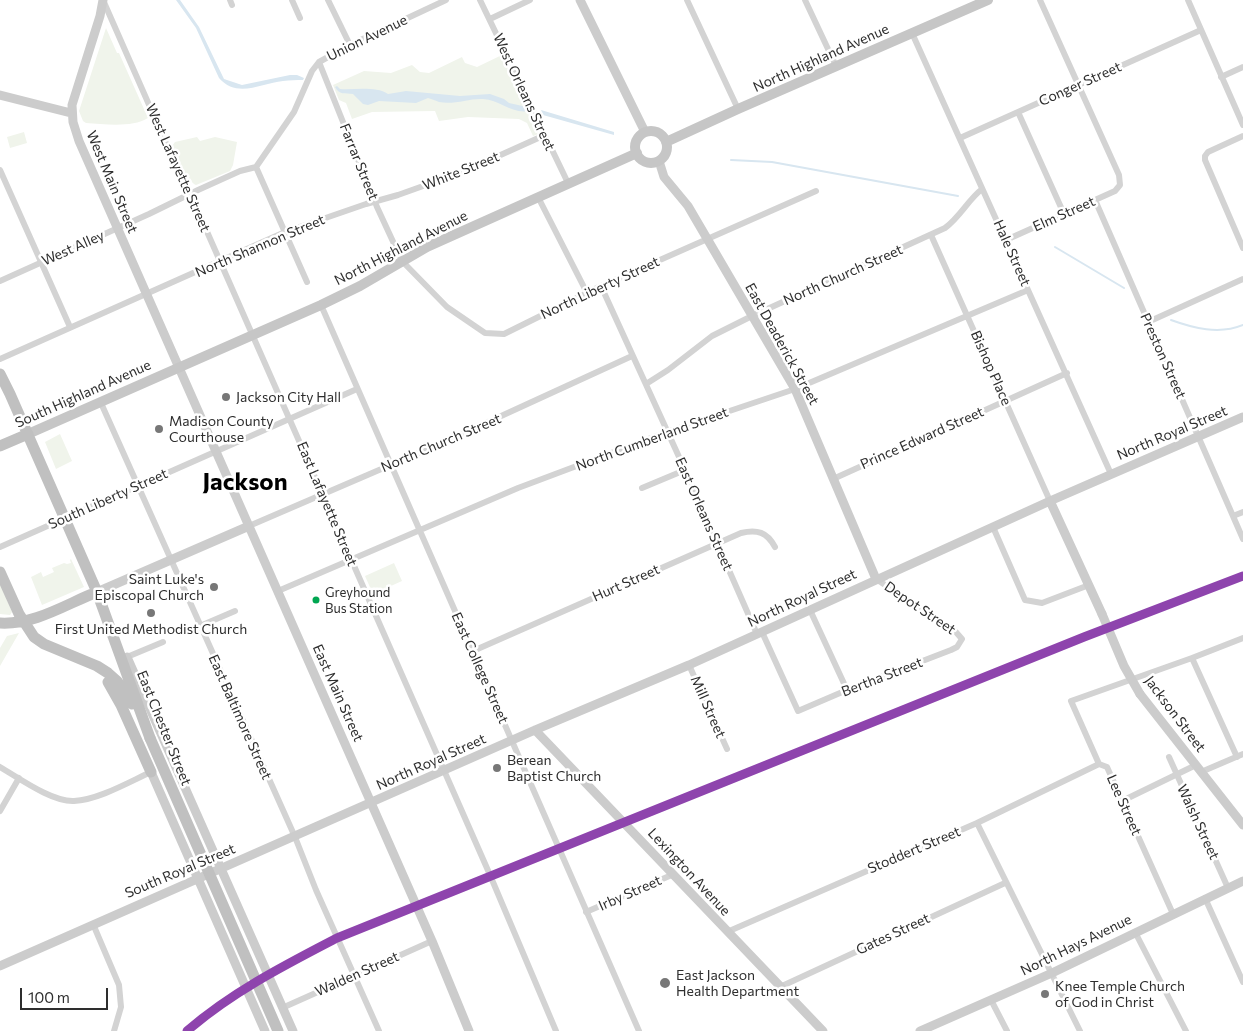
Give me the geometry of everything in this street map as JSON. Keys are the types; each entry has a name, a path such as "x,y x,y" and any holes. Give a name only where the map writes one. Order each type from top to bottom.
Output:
{"highway":[{"name":"East Chester Street","path":"0,374 97,592 142,719 278,1031"},
{"name":"South Highland Avenue","path":"0,446 28,434"},
{"path":"0,572 23,622 34,637 44,644 96,666 117,681 142,719"},
{"path":"0,624 35,619 97,592"},
{"path":"104,610 128,657"},
{"path":"96,666 115,691 151,772"}],"main road":[{"name":"North Highland Avenue","path":"666,142 988,0"},
{"path":"650,131 660,134 666,142 666,153 659,161 648,163 640,158 635,148 638,139 650,131"},
{"name":"North Highland Avenue","path":"179,368 360,286 427,247 637,153"},
{"name":"South Highland Avenue","path":"28,434 179,368"}],"street":[{"name":"West Main Street","path":"103,0 100,16 74,95 71,113 79,141 179,368"},
{"name":"West Lafayette Street","path":"103,0 253,335"},
{"path":"292,0 300,18"},
{"path":"328,0 350,45"},
{"name":"Union Avenue","path":"256,167 294,112 312,71 319,62 350,45 446,0"},
{"name":"West Orleans Street","path":"480,0 568,184"},
{"path":"490,19 530,0"},
{"path":"580,0 646,132"},
{"path":"686,0 738,109"},
{"path":"805,0 836,66"},
{"path":"1040,0 1078,85"},
{"path":"1188,0 1243,125"},
{"name":"Conger Street","path":"960,138 1201,30"},
{"name":"Hale Street","path":"912,33 1111,474"},
{"name":"Farrar Street","path":"319,62 375,201 402,261"},
{"path":"1221,76 1243,67"},
{"name":"Elm Street","path":"1006,240 1115,191 1120,185 1119,175 1078,85"},
{"path":"0,95 71,113"},
{"path":"1018,112 1064,214"},
{"name":"White Street","path":"375,201 398,195 465,171 545,135"},
{"path":"1243,136 1208,152 1204,160 1243,248"},
{"name":"East Deaderick Street","path":"659,161 664,177 688,206 794,389 876,579"},
{"path":"256,167 307,282"},
{"name":"West Alley","path":"0,281 190,193 256,167"},
{"path":"0,170 70,327"},
{"name":"North Church Street","path":"646,384 668,370 707,340 752,316 931,235 952,223 973,196 982,189"},
{"name":"North Liberty Street","path":"402,261 447,307 485,333 504,334 600,286 816,190"},
{"path":"538,196 587,293"},
{"name":"Preston Street","path":"1095,200 1243,539"},
{"name":"North Shannon Street","path":"0,358 285,232 375,201"},
{"name":"Bishop Place","path":"931,235 1050,501"},
{"path":"1148,322 1243,279"},
{"name":"East Orleans Street","path":"600,286 717,543 798,711"},
{"name":"North Cumberland Street","path":"278,591 518,488 667,432 794,389 1028,290"},
{"name":"East College Street","path":"321,305 586,912 640,1031"},
{"name":"East Lafayette Street","path":"253,335 556,1031"},
{"name":"North Church Street","path":"249,526 481,426 632,356"},
{"name":"East Main Street","path":"179,368 432,941 469,1031"},
{"name":"Prince Edward Street","path":"833,479 1066,373"},
{"path":"215,452 357,389"},
{"name":"East Baltimore Street","path":"101,403 379,1031"},
{"name":"North Royal Street","path":"371,803 512,742 535,730 689,665 1050,501 1243,417"},
{"name":"South Liberty Street","path":"0,548 215,452"},
{"path":"642,488 685,470"},
{"name":"Jackson Street","path":"1050,501 1090,585 1124,666 1140,694 1243,825"},
{"path":"1233,516 1243,512"},
{"path":"97,592 249,526"},
{"path":"993,527 1025,600 1042,603 1090,585"},
{"name":"Hurt Street","path":"473,651 741,532 750,531 766,534 775,547"},
{"name":"Depot Street","path":"876,579 955,631 962,639"},
{"path":"810,610 847,690"},
{"path":"200,626 235,611"},
{"path":"1122,801 1176,776 1240,756 1192,658 1243,638"},
{"name":"Bertha Street","path":"798,711 951,650 962,639"},
{"path":"163,642 128,657 293,1031"},
{"name":"Lee Street","path":"1173,914 1107,767 1099,764 1071,701 1192,658"},
{"name":"Mill Street","path":"689,665 727,749"},
{"name":"Lexington Avenue","path":"535,730 824,1031"},
{"name":"Walsh Street","path":"1168,757 1228,888"},
{"name":"Stoddert Street","path":"727,932 976,823 1099,764"},
{"path":"0,768 54,797 74,801 95,796 151,772 265,1031"},
{"path":"0,811 19,778"},
{"name":"South Royal Street","path":"0,966 371,803"},
{"path":"976,823 1080,1031"},
{"name":"Irby Street","path":"586,912 674,874"},
{"name":"North Hays Avenue","path":"920,1031 1052,973 1243,881"},
{"name":"Gates Street","path":"782,986 1005,883"},
{"path":"1206,898 1243,982"},
{"path":"93,924 119,985 121,1007 114,1031"},
{"path":"1135,932 1186,1031"},
{"name":"Walden Street","path":"282,1008 432,941"},
{"path":"991,1000 1007,1031"}],"shaded area":[{"path":"176,0 180,0 199,27 224,79 242,85 290,75 297,75 304,78 303,80 275,82 242,89 226,84 219,78 196,28"},
{"path":"106,28 148,118 141,121 118,125 86,123 83,121 79,111"},
{"path":"504,54 540,129 539,134 533,136 527,123 519,119 468,117 439,121 435,111 372,112 352,119 346,103 339,100 333,85 364,71 391,73 412,65 420,72 429,73 462,57 465,63 477,67"},
{"path":"337,86 340,89 371,89 388,94 406,91 460,96 490,94 509,103 527,107 529,111 517,111 483,99 445,103 428,98 416,103 379,101 368,105 363,104 353,94 338,91 335,87"},
{"path":"541,110 614,132 614,135 543,115"},
{"path":"24,132 27,143 10,148 7,137"},
{"path":"197,137 200,141 215,137 237,142 233,165 230,171 196,185 186,174 172,146 175,142"},
{"path":"60,434 72,461 56,469 45,442"},
{"path":"71,559 84,587 42,605 31,577 41,572 43,577 54,572 52,568 64,563 71,563"},
{"path":"394,563 402,581 373,594 365,576"},
{"path":"0,583 12,612 10,615 0,614"},
{"path":"19,633 0,666 0,648 7,636"}],"waterway":[{"path":"731,160 772,162 958,196"},
{"path":"1055,247 1124,288"},
{"path":"1171,320 1188,326 1215,330 1225,330 1243,325"}],"transit line":[{"path":"187,1031 241,992 337,938 1084,637 1243,576"}],"place":[{"name":"Jackson City Hall","path":"226,397"},
{"name":"Madison County Courthouse","path":"159,429"},
{"name":"Saint Luke's Episcopal Church","path":"214,587"},
{"name":"Greyhound Bus Station","path":"316,600"},
{"name":"First United Methodist Church","path":"151,613"},
{"name":"Berean Baptist Church","path":"497,768"},
{"name":"East Jackson Health Department","path":"665,983"},
{"name":"Knee Temple Church of God in Christ","path":"1045,994"}],"district":[{"name":"Jackson","path":"245,482"}]}
